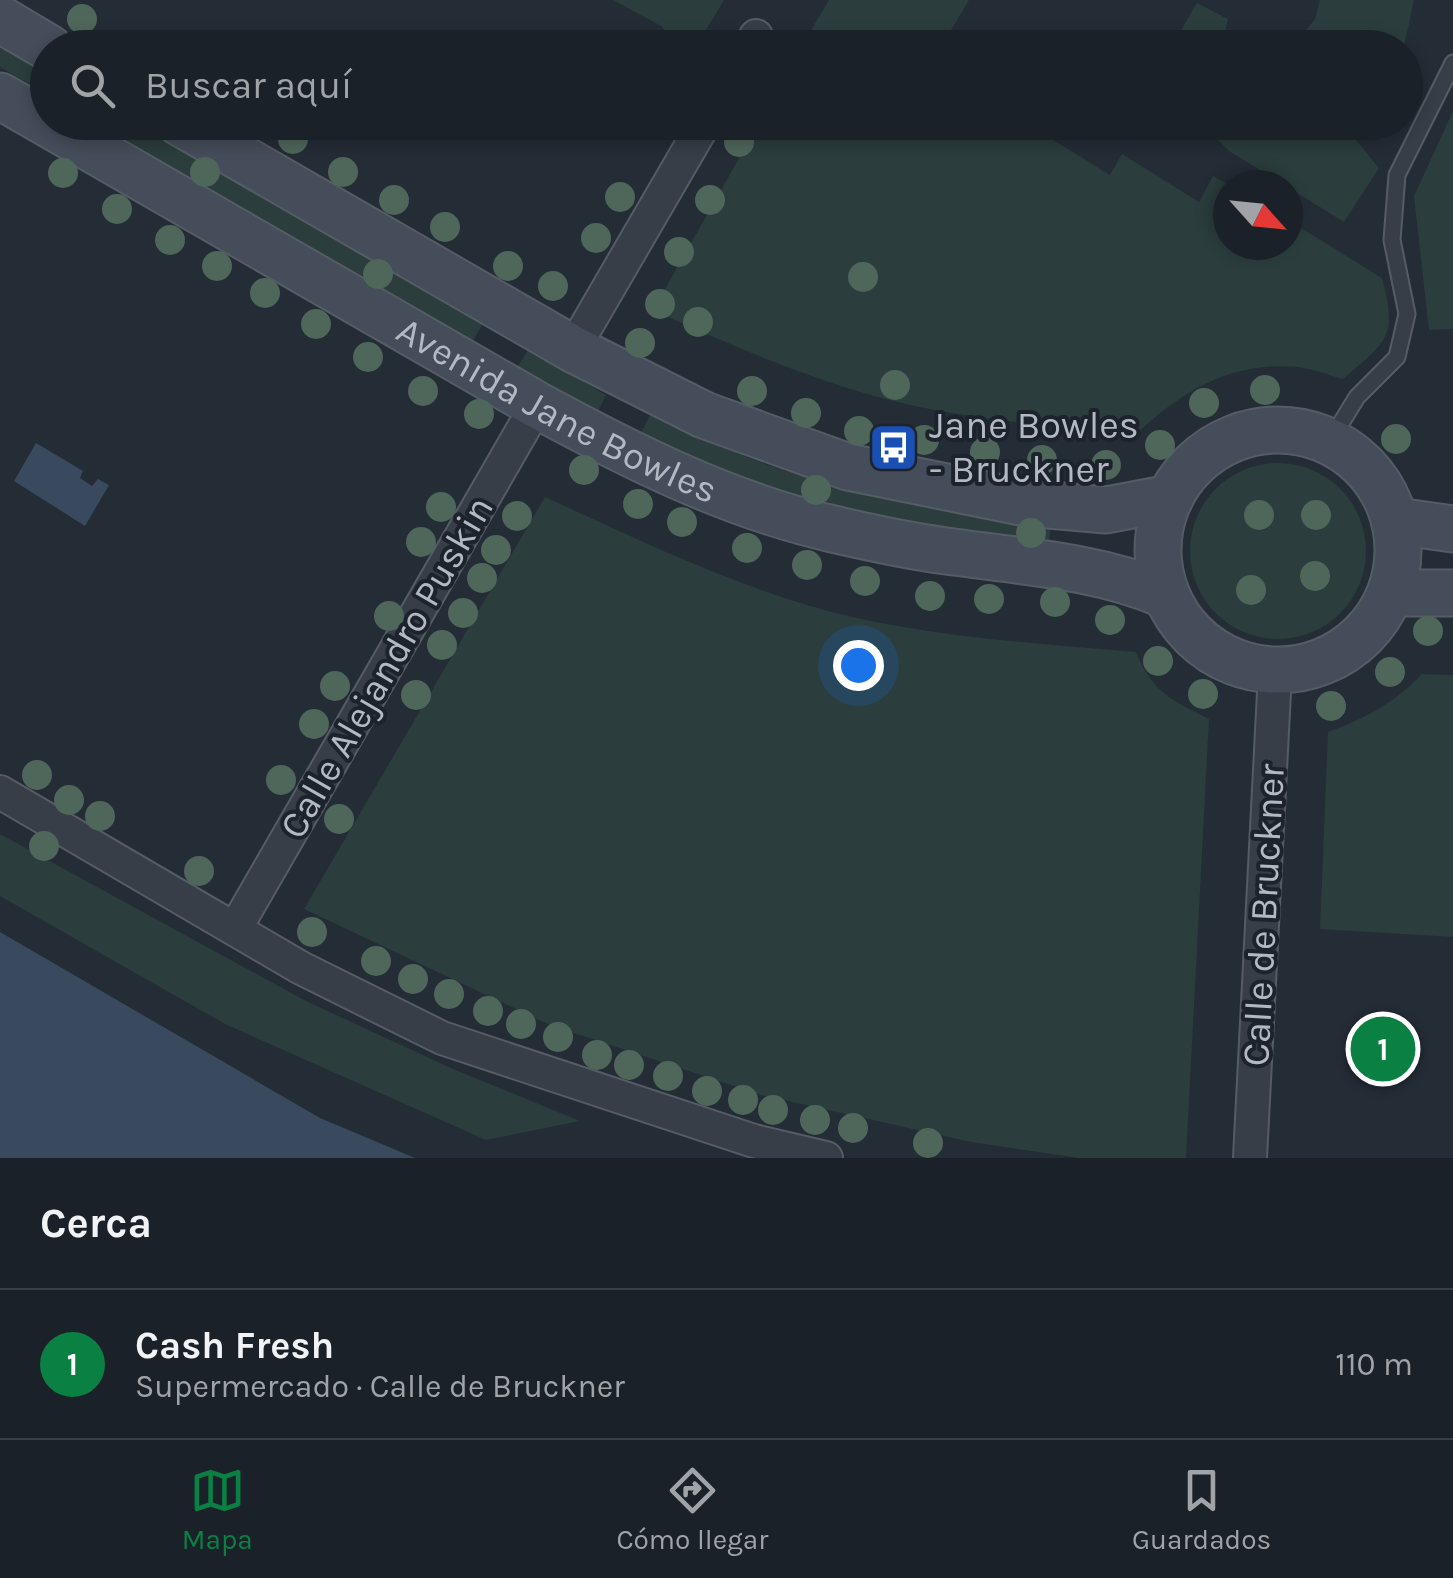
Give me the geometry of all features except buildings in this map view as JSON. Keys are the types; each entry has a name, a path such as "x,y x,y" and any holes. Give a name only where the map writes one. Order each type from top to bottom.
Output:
{"main road":[{"path":"0,19 30,37"},
{"name":"Avenida Jane Bowles","path":"0,96 30,113"},
{"name":"Avenida Jane Bowles","path":"76,140 536,405 608,444 711,491 830,528 947,551 1126,578 1163,594"},
{"name":"Avenida Jane Bowles","path":"210,140 573,350 704,415 848,467 1026,503 1106,510 1170,498"},
{"path":"1264,429 1304,431 1330,441 1358,456 1386,494 1396,521 1400,558 1392,593 1369,625 1339,652 1310,666 1275,673 1235,664 1205,647 1178,619 1163,594 1157,554 1159,529 1170,498 1209,451 1264,429"},
{"path":"1396,521 1453,529"},
{"path":"1392,593 1453,594"}],"street":[{"path":"573,350 695,140"},
{"name":"Calle Alejandro Puskin","path":"235,929 536,405"},
{"name":"Calle de Bruckner","path":"1250,1158 1275,673"},
{"path":"0,792 302,968 442,1038 754,1141 826,1158"}],"lane":[{"path":"1423,121 1453,62"},
{"path":"1330,441 1357,397 1397,357 1407,314 1392,240 1396,175 1414,140"}],"shaded area":[{"path":"613,0 724,0 706,30 664,30"},
{"path":"829,0 969,0 951,30 811,30"},
{"path":"1320,0 1414,0 1408,30 1306,30 1315,19"},
{"path":"1197,3 1228,19 1226,30 1181,30"},
{"path":"0,43 30,60 30,85 0,67"},
{"path":"1453,111 1453,329 1429,330 1414,196"},
{"path":"124,140 166,140 483,323 472,343"},
{"path":"749,140 1053,140 1110,175 1122,154 1199,202 1213,176 1213,260 1303,260 1303,229 1382,278 1389,314 1385,337 1379,346 1343,379 1298,367 1274,366 1230,374 1191,392 1137,433 989,419 902,403 794,370 653,310"},
{"path":"1218,140 1356,140 1379,168 1344,222 1303,197 1303,170 1260,170"},
{"path":"528,350 606,395 597,414 516,369"},
{"path":"650,415 751,459 819,481 917,503 1051,521 1049,543 911,525 808,499 640,435"},
{"path":"1278,463 1312,470 1340,489 1359,517 1366,551 1359,585 1340,613 1312,632 1278,639 1244,632 1216,613 1197,585 1190,551 1197,517 1216,489 1244,470"},
{"path":"545,497 698,565 816,608 926,631 1136,652 1149,677 1165,694 1209,719 1186,1158 1079,1158 971,1142 761,1095 550,1025 304,909"},
{"path":"1422,674 1453,675 1453,937 1320,929 1328,732 1379,709"},
{"path":"0,834 306,1001 453,1069 580,1121 486,1140 225,1024 0,896"}],"water":[{"path":"36,443 83,471 80,478 92,486 98,479 109,485 85,526 14,481"},
{"path":"0,932 320,1118 415,1158 0,1158"}],"place":[{"name":"Jane Bowles - Bruckner","path":"894,447"},
{"name":"Cash Fresh","path":"1383,1049"}]}
